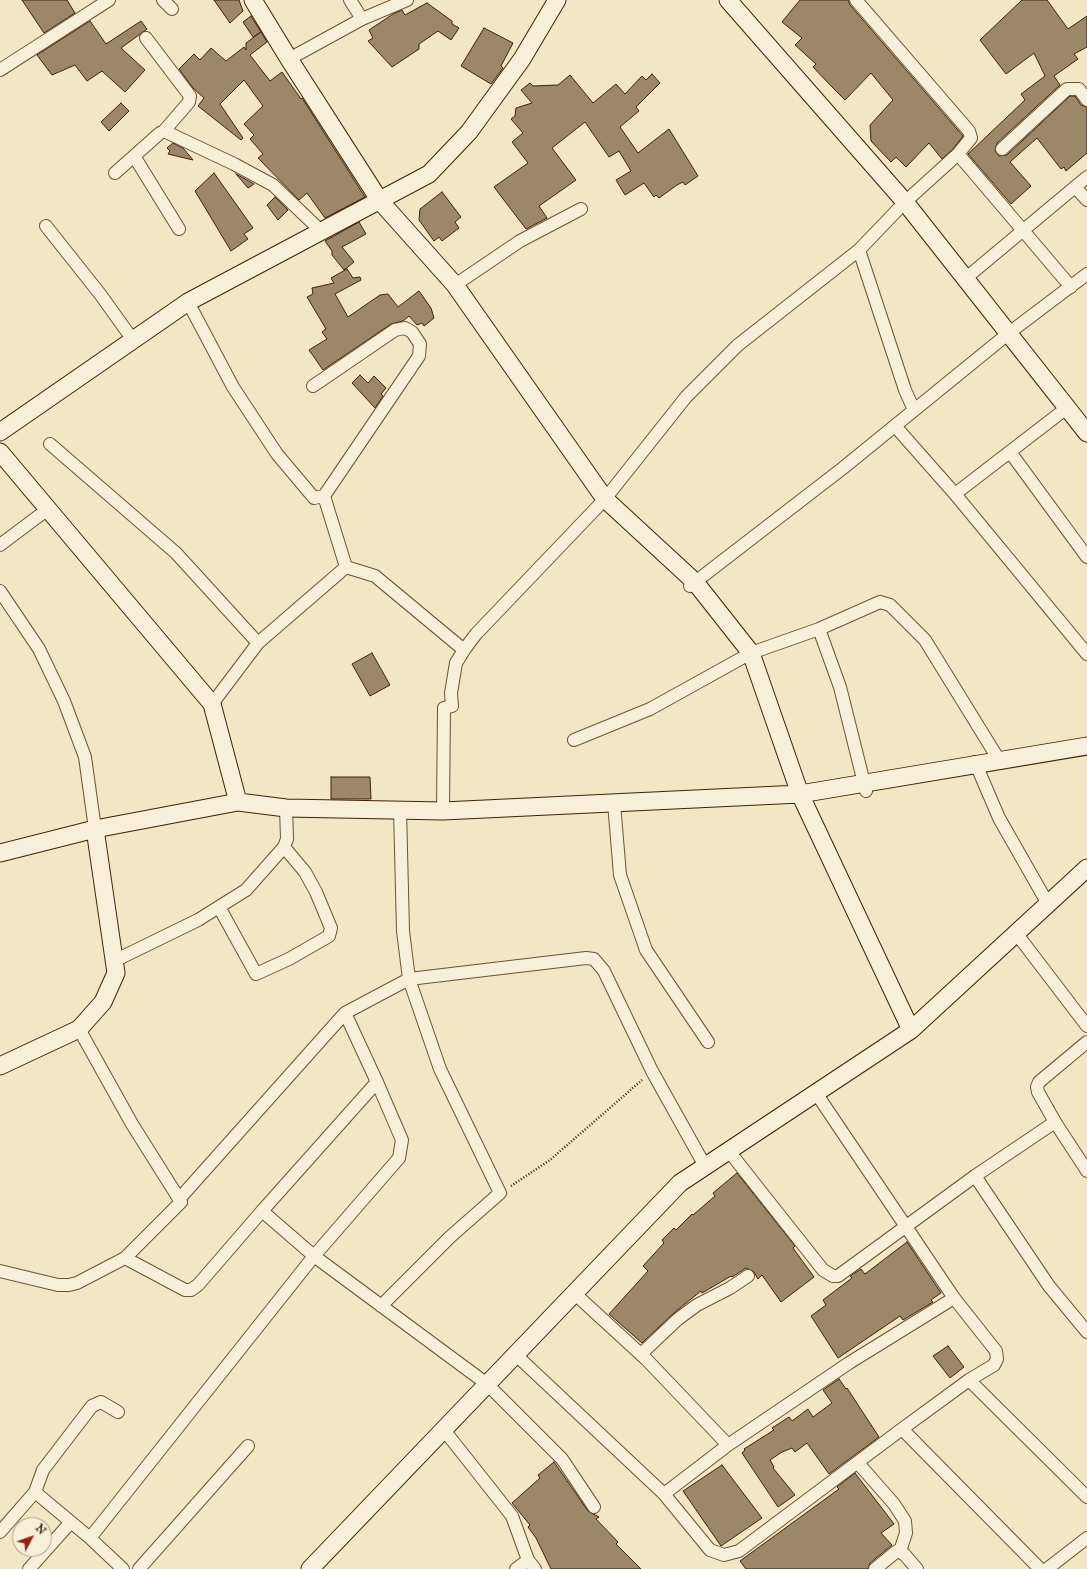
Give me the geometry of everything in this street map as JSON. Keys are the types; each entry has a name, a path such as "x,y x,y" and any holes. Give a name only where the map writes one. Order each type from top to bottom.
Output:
{"street":[{"path":"0,70 109,0"},
{"path":"163,0 172,9"},
{"path":"254,0 289,59 380,201 455,285 605,499 692,584 751,653 800,794 911,1030"},
{"path":"350,0 362,19"},
{"path":"289,59 362,19 407,0"},
{"path":"0,432 188,302 429,174 469,132 522,59 557,0"},
{"path":"728,0 905,202 1087,432"},
{"path":"443,811 444,708 452,706 451,693 456,663 476,634 605,499 686,397 738,345 859,250 905,202 958,154 971,138 969,131 856,0"},
{"path":"115,173 164,131 190,98 146,38"},
{"path":"1002,149 1067,89 1079,89 1087,100"},
{"path":"164,131 234,164 273,185 322,232"},
{"path":"958,154 1071,287"},
{"path":"134,156 179,229"},
{"path":"966,278 1087,177"},
{"path":"1076,186 1087,200"},
{"path":"455,285 520,241 581,209"},
{"path":"46,226 100,294 133,340"},
{"path":"859,250 905,390 914,410"},
{"path":"692,584 896,426 1010,333 1087,274"},
{"path":"188,302 233,387 277,454 314,498 324,496 419,356 420,344 412,332 405,328 395,330 314,386"},
{"path":"955,494 1068,407"},
{"path":"896,426 955,494 1087,654"},
{"path":"50,444 176,553 258,643"},
{"path":"0,452 212,704 238,802"},
{"path":"1010,452 1087,557"},
{"path":"324,496 346,567"},
{"path":"0,545 48,509"},
{"path":"346,567 375,576 464,650"},
{"path":"212,704 258,643 346,567"},
{"path":"0,591 39,649 64,701 85,757 116,973 109,992 103,1002 79,1029 0,1066"},
{"path":"574,740 650,709 751,653 819,629 880,602 890,605 925,640 999,760"},
{"path":"819,629 840,687 865,787"},
{"path":"0,853 95,830 238,802 286,808 443,811 800,794 865,787 976,763 1087,746"},
{"path":"976,763 999,818 1048,904"},
{"path":"614,803 620,875 646,950 708,1042"},
{"path":"114,961 198,920 246,890 284,847 287,839 286,808"},
{"path":"382,1306 450,1237 500,1193 440,1069 409,979 402,931 400,810"},
{"path":"219,907 256,974 289,959 329,936 331,928 316,892 305,872 284,847"},
{"path":"310,1569 680,1183 911,1030 1087,868"},
{"path":"1016,933 1087,1026"},
{"path":"180,1198 344,1013 409,979 586,958 594,959 604,971 652,1071 705,1166"},
{"path":"90,1538 314,1256 399,1158 402,1140 377,1082 344,1013"},
{"path":"0,1271 58,1285 77,1283 125,1258 180,1205 181,1202 180,1198 132,1124 79,1029"},
{"path":"1087,1042 1039,1082 1037,1087 1038,1092 1054,1122 1087,1171"},
{"path":"125,1258 185,1290 191,1290 198,1285 377,1082"},
{"path":"515,1354 664,1494 710,1550 724,1555 739,1551 969,1380 994,1365 997,1359 996,1351 954,1298 816,1093"},
{"path":"728,1150 823,1270 833,1276 838,1276 975,1176 1054,1122"},
{"path":"975,1176 1050,1286 1087,1332"},
{"path":"262,1211 314,1256 487,1384 562,1459 594,1507"},
{"path":"640,1354 678,1319 697,1305 730,1288 748,1276"},
{"path":"574,1293 640,1354 728,1444"},
{"path":"664,1494 728,1444 849,1363 954,1298"},
{"path":"969,1380 1087,1497"},
{"path":"0,1532 35,1492 43,1470 92,1406 101,1402 118,1412"},
{"path":"902,1429 1040,1569"},
{"path":"444,1430 512,1516 531,1564 516,1569"},
{"path":"140,1569 248,1446"},
{"path":"858,1463 894,1504 905,1521 906,1533 900,1551"},
{"path":"35,1492 90,1538 123,1569"},
{"path":"29,1569 71,1522"},
{"path":"1047,1569 1087,1538"},
{"path":"875,1569 897,1551 900,1551"},
{"path":"900,1551 917,1569"}],"path":[{"path":"500,1193 550,1160 652,1071"}],"building":[{"path":"22,0 67,0 75,13 44,33"},
{"path":"214,0 239,0 243,11 230,23"},
{"path":"800,0 848,0 850,5 963,136 953,149 942,159 929,143 906,167 896,157 891,162 871,141 870,125 893,100 871,73 845,100 813,67 816,64 795,45 802,38 782,22"},
{"path":"1022,0 1047,0 1068,29 1087,16 1087,47 1074,54 1078,59 1054,76 1060,85 997,143 995,151 999,156 1007,155 1070,96 1075,96 1081,105 1087,107 1087,153 1066,171 1064,167 1061,169 1037,138 1010,162 1031,186 1011,204 968,154 1025,100 1021,94 1045,76 1034,53 1006,74 980,40"},
{"path":"427,3 452,21 452,24 459,28 451,40 438,31 419,44 419,49 392,67 368,41 373,38 369,30 393,14 402,10 405,15"},
{"path":"251,16 261,32 253,37 243,22"},
{"path":"90,21 106,44 141,21 147,29 121,48 145,70 125,92 102,71 87,81 75,65 52,75 37,55"},
{"path":"484,28 513,43 501,66 503,68 491,84 461,66"},
{"path":"261,32 267,42 250,55 270,81 282,72 301,99 302,98 365,197 325,218 307,193 299,200 258,158 263,154 250,139 254,135 244,124 263,106 244,80 220,104 243,138 241,140 198,106 204,98 193,88 179,69 194,54 200,60 211,48 226,61 244,47 246,50 246,43"},
{"path":"652,74 660,83 636,107 639,111 620,127 638,153 669,129 698,176 685,185 683,182 677,185 659,198 656,195 654,197 644,183 625,195 616,180 631,171 619,151 609,157 585,122 552,148 576,180 539,206 547,218 526,229 494,187 528,163 512,142 523,133 511,119 515,116 516,108 532,103 521,90 530,83 533,86 558,85 570,75 593,103 616,84 625,94 642,76 646,80"},
{"path":"121,103 129,111 109,131 101,122"},
{"path":"173,143 183,148 193,160 168,154 170,151 167,148"},
{"path":"214,173 253,228 244,234 248,239 231,251 195,191"},
{"path":"236,174 254,184 248,188"},
{"path":"442,192 461,217 455,222 459,228 442,241 439,237 434,241 419,220 420,209"},
{"path":"275,197 288,210 278,220 267,205"},
{"path":"359,222 366,234 342,247 354,262 344,270 332,255 332,251 325,241"},
{"path":"347,269 353,278 360,277 361,280 335,294 348,317 380,295 388,294 398,307 419,291 431,308 434,318 424,326 422,323 417,325 409,316 403,321 391,324 323,370 309,350 327,339 322,332 326,329 307,297 313,294 312,288 334,283 331,278"},
{"path":"360,375 368,383 374,376 386,388 381,394 383,396 375,408 352,383"},
{"path":"372,653 390,685 370,696 352,664"},
{"path":"331,777 370,777 371,799 331,799"},
{"path":"737,1173 795,1246 793,1248 814,1277 781,1302 762,1275 758,1279 754,1272 746,1268 702,1293 701,1291 675,1312 642,1343 609,1314 648,1271 643,1266 664,1243 662,1240 674,1228 676,1230 692,1214 693,1215 715,1196 713,1193"},
{"path":"907,1242 941,1293 931,1300 933,1302 903,1320 900,1316 838,1358 811,1316 826,1305 823,1300 852,1278 850,1276 861,1269 865,1274"},
{"path":"948,1346 964,1367 950,1378 933,1356"},
{"path":"839,1379 846,1389 847,1388 879,1437 829,1474 807,1443 795,1452 792,1448 782,1452 770,1460 774,1467 773,1468 795,1495 778,1507 742,1453 745,1450 744,1449 774,1430 772,1428 789,1417 792,1421 808,1409 813,1417 832,1403 823,1390"},
{"path":"554,1462 588,1511 599,1517 596,1519 618,1542 616,1544 641,1569 551,1569 536,1538 528,1527 530,1525 512,1503 540,1478 538,1475"},
{"path":"722,1465 762,1518 721,1546 683,1491"},
{"path":"855,1473 894,1524 881,1533 892,1545 870,1563 868,1569 746,1569 740,1561 839,1489 837,1487"}]}
